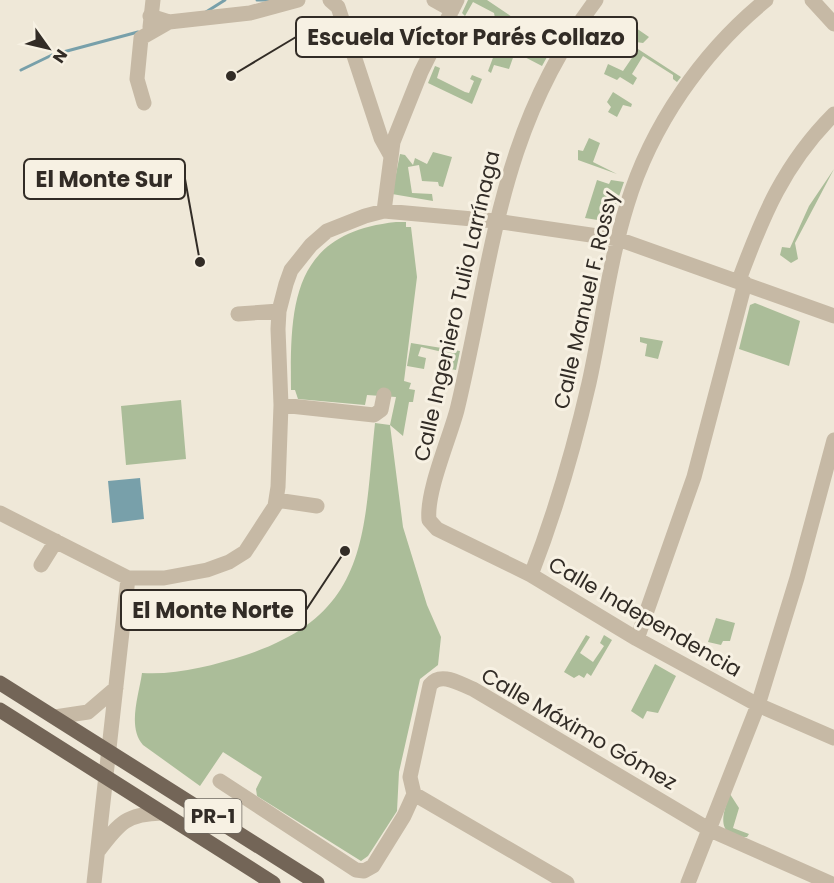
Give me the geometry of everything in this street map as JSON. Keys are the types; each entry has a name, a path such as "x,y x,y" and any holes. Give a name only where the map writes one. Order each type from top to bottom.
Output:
{"main road":[{"name":"PR-1","path":"0,682 317,883"},
{"name":"PR-1","path":"0,710 273,883"}],"street":[{"path":"149,32 153,0"},
{"path":"144,103 137,78 141,38 149,32 169,22 250,13 298,0"},
{"path":"330,0 338,8 381,138 391,156"},
{"path":"384,211 393,142 421,72 455,5 434,0"},
{"name":"Calle Ingeniero Tulio Larrínaga","path":"437,529 429,520 429,509 456,411 495,221 517,145 554,66 596,0"},
{"name":"Calle Manuel F. Rossy","path":"531,575 574,442 618,239 641,166 675,103 721,42 766,0"},
{"path":"812,0 834,24"},
{"path":"150,16 169,22"},
{"path":"637,639 694,477 742,282 776,188 808,142 834,114"},
{"path":"0,513 128,578 164,578 207,570 229,562 245,552 264,526 276,500 281,405 279,311 291,270 310,245 327,231 384,211 495,221 618,239 834,316"},
{"path":"238,314 279,311"},
{"path":"281,405 374,415 381,410 384,395"},
{"path":"688,883 758,705 797,578 834,440"},
{"path":"276,500 317,506"},
{"name":"Calle Independencia","path":"437,529 531,575 637,639 758,705 834,738"},
{"path":"41,565 56,541"},
{"path":"94,883 128,578"},
{"name":"Calle Máximo Gómez","path":"220,781 356,870 364,872 373,866 404,816 414,794 410,777 428,697 432,682 441,677 473,689 710,830 830,883"},
{"path":"56,717 88,712 116,688"},
{"path":"414,794 567,883"},
{"path":"98,852 117,826 126,819 141,814 162,813"}],"green space":[{"path":"468,0 487,0 515,19 506,32 499,29 495,36 488,33 484,38 497,45 504,34 514,36 519,30 552,48 542,66 515,52 509,69 494,65 491,73 488,71 494,55 489,53 486,57 448,39 457,23 455,36 467,44 470,37 480,43 484,37 480,35 482,30 475,26 478,20 490,27 495,18 494,13 473,2 465,16 462,13"},
{"path":"636,28 649,37 643,43 636,42 633,46 629,44 626,48 616,42 619,39 627,43"},
{"path":"638,49 681,77 677,82 673,79 673,75 643,56 632,74 637,78 633,85 620,77 617,80 604,74 608,64 623,71"},
{"path":"435,66 440,68 437,78 465,92 469,93 474,81 470,79 472,75 482,79 472,104 428,83"},
{"path":"613,92 632,104 631,107 623,105 617,117 608,112 611,107 607,102"},
{"path":"589,138 600,143 593,162 617,174 578,160 578,150 583,151"},
{"path":"433,152 452,157 443,187 439,186 438,182 422,181 419,165 408,167 412,193 432,194 433,201 392,194 400,154 405,155 413,165 415,158 427,164"},
{"path":"834,169 795,243 798,259 791,263 780,255 782,247 790,248 809,206"},
{"path":"597,180 609,184 611,180 624,182 610,222 585,218"},
{"path":"406,222 406,227 411,227 417,277 404,381 411,383 409,389 415,390 413,402 409,402 403,436 390,425 396,397 367,395 365,405 298,399 295,390 291,390 292,329 296,302 304,278 317,257 336,241 362,229"},
{"path":"755,303 800,321 789,366 739,349 750,305"},
{"path":"640,337 663,341 658,359 645,356 647,344 640,342"},
{"path":"411,343 460,351 456,370 450,369 451,354 421,347 418,356 426,358 424,369 407,366"},
{"path":"181,400 186,459 126,465 121,406"},
{"path":"375,423 390,425 403,527 427,605 441,637 438,665 420,679 399,772 397,811 368,856 361,861 257,796 256,789 262,777 223,752 200,786 143,745 138,738 135,710 142,673 169,673 194,669 246,655 287,638 317,617 338,593 352,566 362,535"},
{"path":"716,618 735,623 730,641 723,641 721,645 708,642"},
{"path":"586,635 590,637 580,653 593,662 604,646 600,643 604,635 612,640 591,676 587,673 584,678 579,675 574,678 564,672"},
{"path":"655,664 676,676 658,713 647,711 643,719 631,711"},
{"path":"730,794 739,808 733,828 749,834 747,837 737,836 725,829 723,817"}],"water":[{"path":"140,478 144,519 112,523 108,481"}],"waterway":[{"path":"206,12 225,0"},
{"path":"257,0 269,0"},
{"path":"21,70 52,55 138,32"}],"place":[{"name":"Escuela Víctor Parés Collazo","path":"231,76"},
{"name":"El Monte Sur","path":"200,262"},
{"name":"El Monte Norte","path":"345,551"}]}
